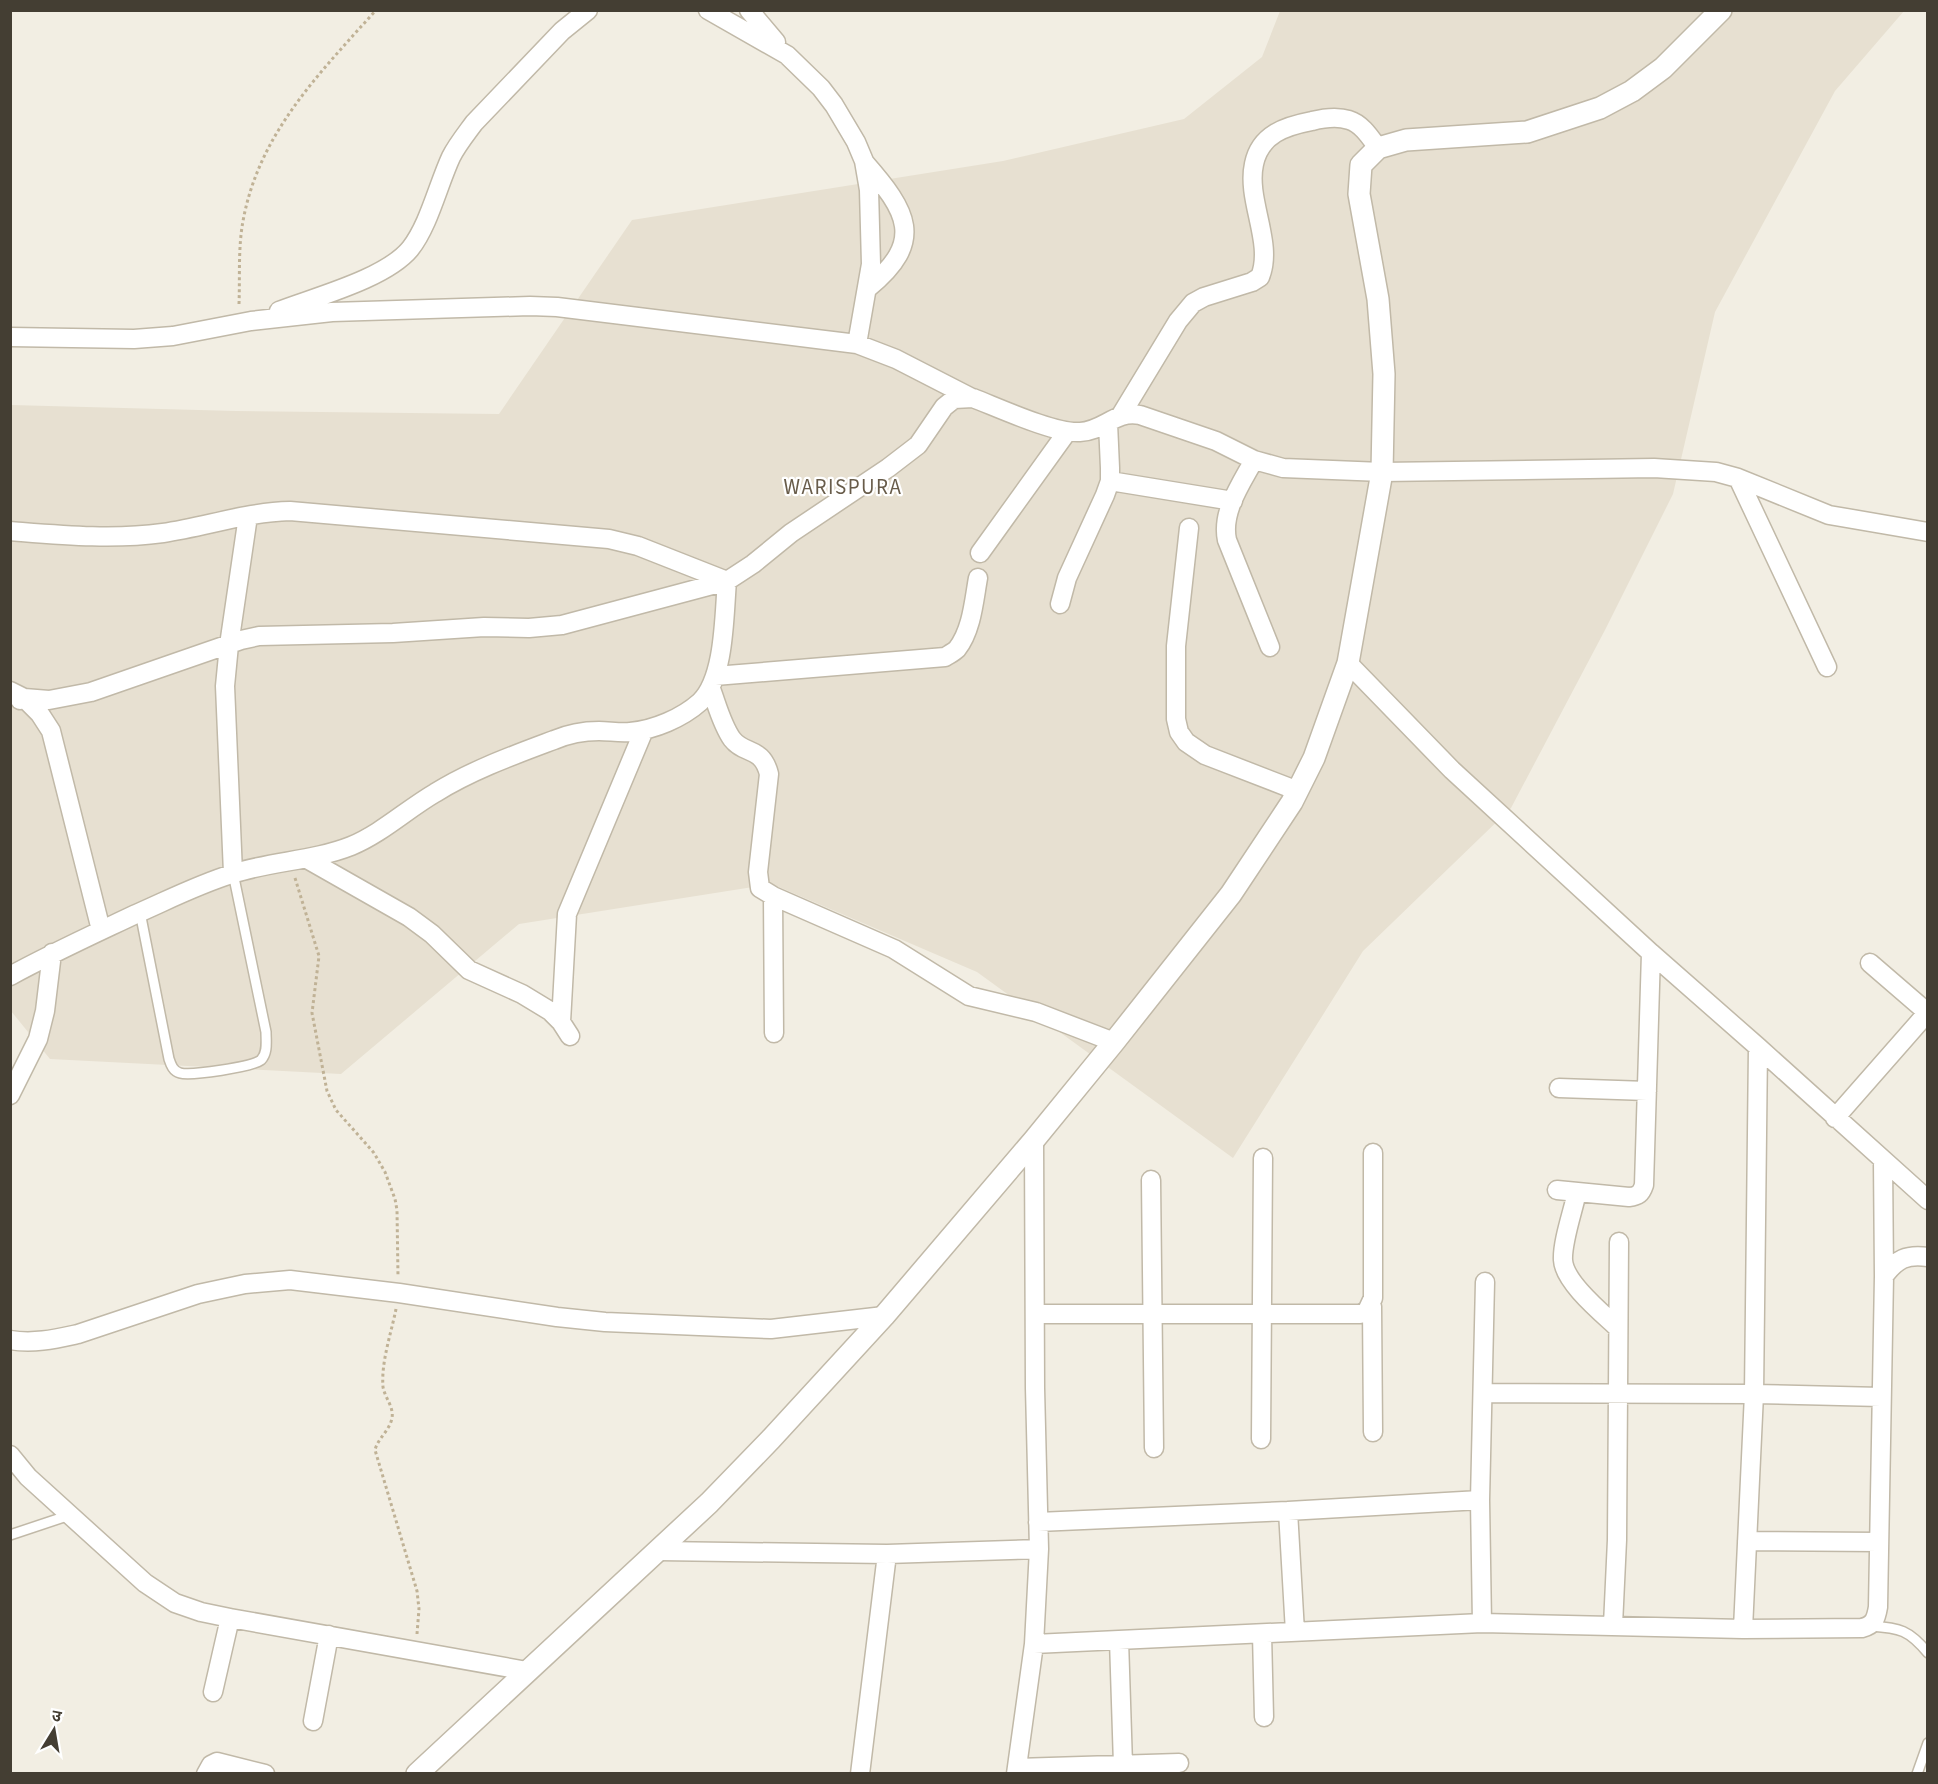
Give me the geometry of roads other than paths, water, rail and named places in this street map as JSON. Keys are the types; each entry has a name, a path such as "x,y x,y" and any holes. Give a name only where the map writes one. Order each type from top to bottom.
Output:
{"street":[{"path":"245,322 377,273 410,249 420,233 452,156 462,139 474,123 562,32 588,10"},
{"path":"708,10 788,55"},
{"path":"749,10 834,105 856,142 864,161 868,190 871,264 857,344"},
{"path":"417,1773 659,1551 771,1439 884,1316 1034,1140 1231,894 1298,791 1314,758 1348,663 1382,472 1384,374 1378,299 1359,194 1361,165 1378,148 1406,140 1527,132 1599,108 1632,91 1662,68 1721,10"},
{"path":"1060,604 1067,578 1106,495 1110,481 1114,419 1178,321 1193,303 1260,277 1264,259 1252,178 1254,163 1260,147 1271,135 1287,126 1337,117 1351,120 1361,127 1378,148"},
{"path":"864,161 894,198 903,218 904,227 901,249 894,263 868,288"},
{"path":"10,337 134,339 173,336 245,322 342,312 557,307 857,344 896,359 974,398 1066,432 1092,430 1130,413 1223,443 1254,460 1291,468 1382,472 1654,468 1716,472 1738,478 1829,515 1927,532"},
{"path":"15,698 49,700 91,692 259,636 393,633 562,625 728,581 791,533 888,468 918,445 944,407 954,399 974,398"},
{"path":"980,553 1066,432"},
{"path":"1254,460 1233,501 1224,528 1270,647"},
{"path":"1738,478 1827,667"},
{"path":"1110,481 1233,501"},
{"path":"10,531 82,537 143,535 248,516 290,511 609,539 638,546 728,581"},
{"path":"233,873 224,698 229,645 248,516"},
{"path":"1189,528 1175,655 1176,719 1179,732 1186,742 1205,755 1298,791"},
{"path":"713,683 945,657 957,649 965,632 978,578"},
{"path":"10,976 52,953 192,888 233,873 298,860 352,845 375,834 435,793 472,773 558,738 598,731 644,730 685,714 701,701 713,683 722,640 728,581"},
{"path":"1348,663 1452,770 1651,953 1928,1200"},
{"path":"713,683 733,740 754,752 767,765 769,774 758,879 760,888 773,896 903,953 969,996 1036,1012 1114,1042"},
{"path":"15,698 46,721 56,743 101,930"},
{"path":"298,860 409,917 432,934 469,970 537,1003 550,1011 565,1029 567,914 644,730"},
{"path":"773,896 774,1033"},
{"path":"10,1095 38,1039 45,1011 52,953"},
{"path":"1557,1190 1629,1197 1637,1196 1642,1192 1651,953"},
{"path":"1835,1118 1927,1013 1870,963"},
{"path":"1743,1629 1754,1394 1758,1047"},
{"path":"1559,1088 1647,1091"},
{"path":"1034,1140 1039,1549 1034,1644 1017,1771 1179,1763"},
{"path":"1373,1153 1373,1298 1371,1306 1373,1432"},
{"path":"1261,1439 1263,1158"},
{"path":"1034,1644 1482,1623 1743,1629 1871,1626 1876,1619 1878,1607 1884,1276 1883,1161"},
{"path":"1151,1180 1154,1448"},
{"path":"1577,1192 1564,1252 1564,1268 1573,1283 1618,1328"},
{"path":"1613,1625 1617,1540 1619,1242"},
{"path":"1884,1276 1902,1258 1909,1255 1928,1257"},
{"path":"10,1340 24,1342 59,1338 78,1334 198,1294 267,1281 298,1280 575,1319 741,1329 786,1328 884,1316"},
{"path":"1482,1623 1480,1500 1485,1282"},
{"path":"1035,1314 1360,1314 1371,1306"},
{"path":"1483,1393 1881,1397"},
{"path":"12,1458 28,1477 145,1583 175,1603 201,1612 230,1618 527,1671"},
{"path":"1038,1522 1480,1500"},
{"path":"1288,1511 1295,1632"},
{"path":"1747,1541 1879,1542"},
{"path":"659,1551 886,1554 1039,1549"},
{"path":"860,1773 886,1554"},
{"path":"213,1692 230,1618"},
{"path":"1262,1634 1264,1717"},
{"path":"313,1721 329,1635"},
{"path":"1119,1640 1123,1765"},
{"path":"206,1773 210,1765 217,1762 266,1773"}],"lane":[{"path":"140,912 172,1068 179,1073 191,1074 251,1064 261,1060 265,1052 266,1032 233,873"},
{"path":"10,1535 70,1515"},
{"path":"1871,1626 1902,1630 1911,1634 1928,1653"},
{"path":"1917,1773 1928,1743"}],"district":[{"name":"WARISPURA","path":"843,487"}]}
